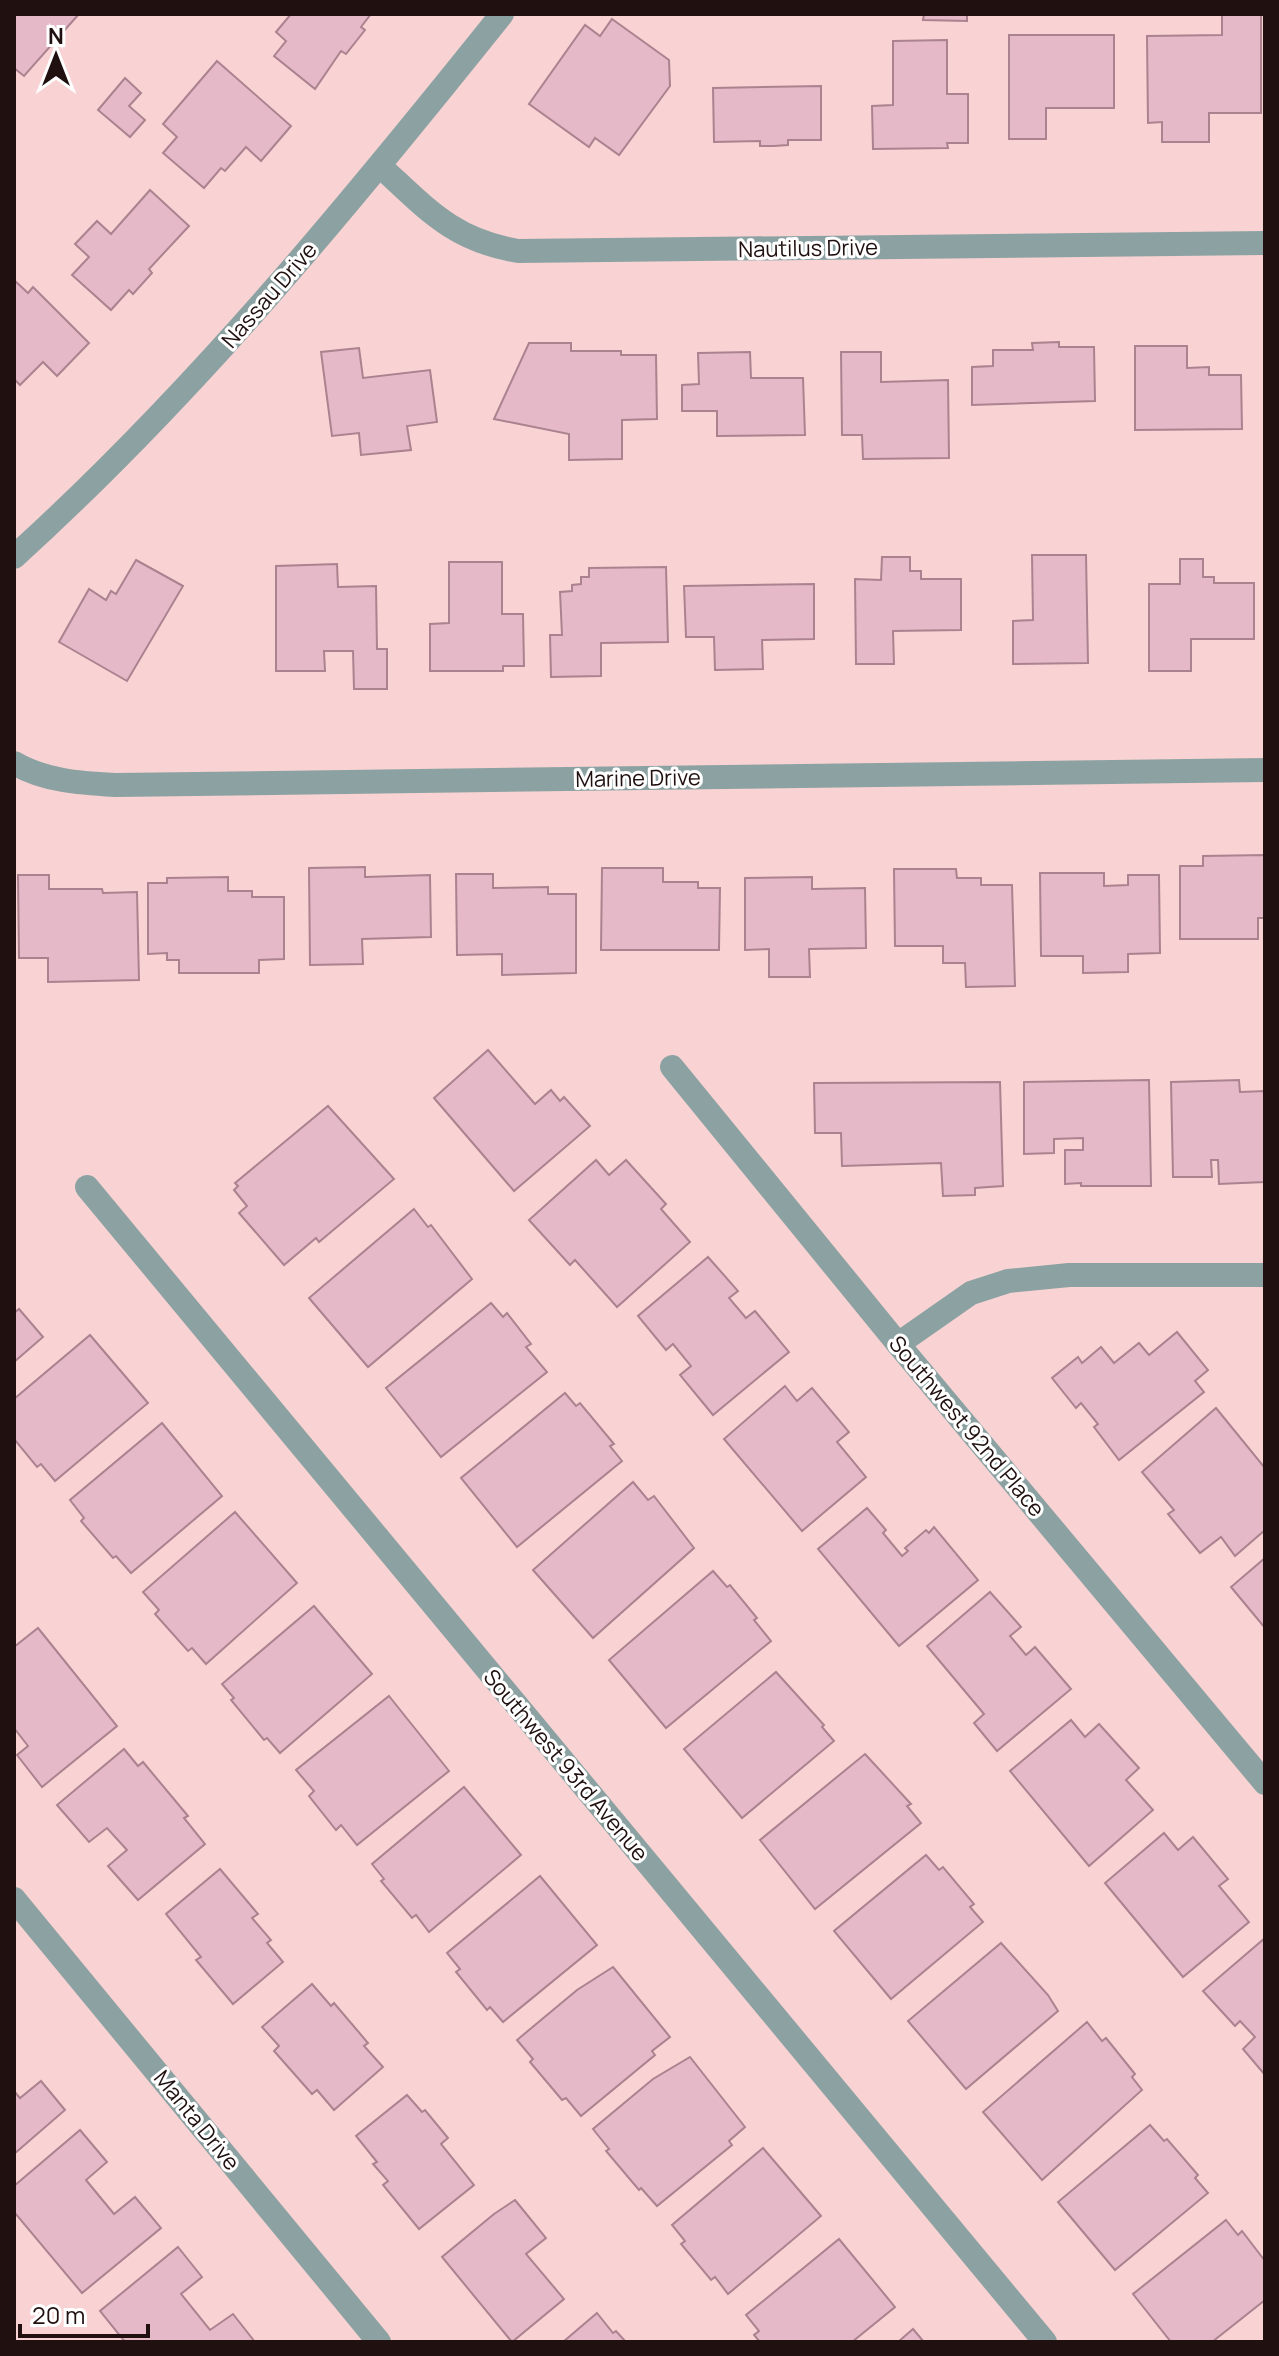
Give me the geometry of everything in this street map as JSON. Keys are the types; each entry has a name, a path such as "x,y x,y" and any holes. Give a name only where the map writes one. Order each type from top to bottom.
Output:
{"street":[{"name":"Nassau Drive","path":"14,557 70,506 183,392 380,166 502,14"},
{"name":"Nautilus Drive","path":"380,166 454,230 483,244 518,251 1265,243"},
{"name":"Marine Drive","path":"14,763 35,774 79,783 115,785 1265,770"},
{"name":"Southwest 92nd Place","path":"672,1067 898,1344 1265,1783"},
{"name":"Southwest 93rd Avenue","path":"87,1187 1045,2342"},
{"path":"898,1344 971,1293 1008,1281 1069,1275 1265,1275"},
{"name":"Manta Drive","path":"14,1899 379,2342"}],"building":[{"path":"14,14 79,14 24,76 14,68"},
{"path":"291,14 371,14 361,27 365,30 346,54 341,51 315,89 274,56 286,41 276,32"},
{"path":"924,14 967,14 967,21 923,20"},
{"path":"1222,14 1261,14 1261,113 1209,113 1209,142 1162,142 1162,122 1148,123 1147,36 1222,35"},
{"path":"612,19 669,60 670,86 619,155 595,138 589,147 529,104 585,25 600,36"},
{"path":"1009,35 1114,35 1114,108 1046,108 1046,139 1009,139"},
{"path":"947,40 947,94 968,94 968,143 947,143 948,148 873,149 872,106 893,105 893,41"},
{"path":"217,61 291,126 261,161 246,147 225,171 221,168 204,188 163,153 177,137 163,124"},
{"path":"125,78 141,93 129,106 145,120 130,137 98,110"},
{"path":"821,86 821,140 788,140 788,145 774,146 760,146 760,141 714,142 713,88"},
{"path":"150,190 189,226 149,269 152,273 133,294 129,290 111,310 72,275 89,257 75,244 97,221 111,234"},
{"path":"14,280 28,293 33,287 89,343 57,376 43,362 20,385 16,381 14,383"},
{"path":"1059,342 1059,347 1094,347 1095,401 972,405 972,367 993,366 993,350 1033,350 1032,343"},
{"path":"529,343 571,343 571,351 656,355 657,419 622,420 622,459 569,460 569,434 494,419"},
{"path":"1135,346 1187,346 1187,368 1209,367 1209,375 1241,375 1242,429 1135,430"},
{"path":"359,348 363,378 430,370 437,422 407,426 411,450 361,455 359,433 332,436 321,352"},
{"path":"750,352 751,378 803,378 805,435 717,436 717,411 682,411 682,385 699,384 698,353"},
{"path":"841,352 881,352 881,382 948,380 949,458 863,459 862,435 842,435"},
{"path":"1032,555 1086,555 1088,663 1013,664 1013,621 1033,620"},
{"path":"882,557 910,557 910,571 921,571 921,579 961,579 961,630 893,631 894,664 856,664 855,579 881,580"},
{"path":"1180,559 1203,559 1203,577 1214,577 1214,583 1254,583 1254,639 1191,639 1191,671 1149,671 1149,584 1180,584"},
{"path":"136,560 183,586 127,681 59,642 89,589 106,600 111,591 116,594"},
{"path":"449,562 502,562 502,614 523,614 524,666 503,666 503,671 430,671 430,624 449,623"},
{"path":"337,564 338,587 376,586 377,649 387,649 387,689 354,689 353,651 324,651 325,671 276,671 276,566"},
{"path":"666,567 668,642 601,643 601,676 551,677 550,635 562,635 560,592 572,591 572,585 581,584 581,577 589,577 589,568"},
{"path":"814,584 814,639 762,640 763,669 715,670 714,637 686,637 684,586"},
{"path":"1265,855 1265,918 1258,918 1258,939 1180,939 1180,866 1203,866 1203,856"},
{"path":"365,867 365,877 430,875 431,937 362,939 363,964 310,965 309,868"},
{"path":"602,868 663,868 663,882 698,882 698,888 720,888 719,950 601,950"},
{"path":"894,869 956,869 957,878 981,878 981,885 1012,885 1015,986 966,987 965,963 943,963 943,946 895,946"},
{"path":"1040,873 1104,873 1104,886 1128,885 1128,875 1159,875 1160,953 1128,954 1128,972 1083,973 1083,956 1041,956"},
{"path":"456,874 493,874 493,888 548,887 548,894 576,894 576,973 502,975 502,954 457,955"},
{"path":"18,875 49,875 49,889 137,892 139,980 48,982 48,958 19,958"},
{"path":"228,877 228,891 252,891 252,897 284,897 284,959 259,960 259,973 179,973 179,960 167,960 167,953 148,954 148,883 167,883 167,878"},
{"path":"812,877 812,889 865,888 866,948 809,949 810,977 769,977 769,949 745,950 745,878"},
{"path":"488,1050 535,1104 551,1090 560,1101 564,1097 590,1126 514,1191 434,1098"},
{"path":"1149,1080 1151,1186 1065,1184 1065,1150 1083,1150 1083,1138 1054,1139 1054,1153 1024,1154 1024,1082"},
{"path":"1239,1080 1240,1092 1265,1091 1265,1182 1219,1184 1218,1160 1211,1160 1212,1177 1173,1177 1171,1082"},
{"path":"1000,1082 1003,1186 975,1188 975,1195 943,1196 941,1163 842,1166 841,1133 815,1133 814,1083"},
{"path":"328,1106 394,1179 319,1242 316,1238 284,1265 239,1213 247,1206 234,1190 238,1186 235,1183"},
{"path":"596,1160 609,1175 626,1160 666,1204 661,1209 690,1242 617,1307 575,1260 570,1265 529,1220"},
{"path":"414,1209 428,1227 431,1225 472,1279 368,1367 309,1298"},
{"path":"708,1257 738,1291 729,1298 746,1318 755,1311 789,1352 713,1415 680,1375 691,1366 673,1344 666,1350 638,1316"},
{"path":"491,1303 503,1317 507,1313 531,1344 526,1347 547,1372 441,1457 386,1388"},
{"path":"19,1309 43,1337 14,1362 14,1313"},
{"path":"1177,1332 1208,1370 1195,1381 1204,1392 1119,1460 1094,1427 1098,1424 1081,1403 1076,1408 1052,1378 1078,1357 1082,1363 1101,1347 1114,1363 1139,1343 1149,1355"},
{"path":"90,1335 148,1403 55,1481 41,1464 37,1467 14,1439 14,1399"},
{"path":"785,1386 797,1401 812,1388 849,1432 837,1442 866,1477 802,1531 724,1439"},
{"path":"565,1393 576,1406 580,1403 614,1444 610,1446 622,1461 517,1547 461,1478"},
{"path":"1216,1408 1265,1468 1265,1530 1235,1556 1221,1537 1200,1553 1168,1514 1174,1510 1142,1472"},
{"path":"162,1423 222,1496 131,1573 116,1556 113,1558 81,1521 84,1518 70,1500"},
{"path":"633,1482 648,1500 654,1496 694,1548 593,1638 533,1570"},
{"path":"867,1508 902,1556 908,1551 905,1548 934,1527 978,1580 899,1646 818,1549"},
{"path":"235,1512 297,1583 206,1664 192,1648 188,1651 155,1614 159,1610 143,1592"},
{"path":"1265,1558 1265,1628 1231,1587"},
{"path":"713,1571 727,1587 730,1585 771,1641 666,1728 609,1660"},
{"path":"990,1592 1021,1627 1010,1636 1026,1655 1035,1647 1071,1689 997,1751 974,1723 984,1714 927,1646"},
{"path":"314,1606 372,1674 280,1753 267,1738 264,1740 222,1684"},
{"path":"38,1628 117,1726 42,1787 17,1755 28,1746 14,1728 14,1647"},
{"path":"776,1672 824,1725 822,1727 834,1741 742,1818 684,1749"},
{"path":"389,1696 449,1771 357,1845 341,1825 336,1830 309,1796 314,1791 296,1770"},
{"path":"1071,1720 1085,1737 1099,1724 1139,1768 1126,1780 1153,1810 1089,1866 1010,1771"},
{"path":"124,1749 138,1766 143,1762 188,1816 184,1818 205,1844 138,1900 108,1866 127,1850 107,1828 89,1842 57,1805"},
{"path":"865,1754 911,1804 907,1806 921,1823 815,1909 760,1840"},
{"path":"464,1787 521,1855 429,1932 416,1915 412,1918 381,1881 384,1879 372,1864"},
{"path":"1164,1833 1178,1850 1193,1837 1228,1879 1219,1886 1249,1922 1183,1977 1105,1883"},
{"path":"926,1855 939,1870 943,1867 974,1904 970,1907 983,1922 891,1999 834,1931"},
{"path":"220,1869 258,1914 252,1918 271,1940 267,1943 283,1962 233,2004 196,1960 201,1957 166,1914"},
{"path":"540,1876 597,1945 503,2022 490,2007 487,2010 456,1972 460,1969 447,1953"},
{"path":"1265,1938 1265,2075 1243,2049 1255,2037 1240,2021 1235,2026 1203,1991"},
{"path":"1001,1943 1048,1995 1058,2011 966,2089 908,2021"},
{"path":"613,1967 670,2037 652,2051 655,2055 581,2116 566,2098 562,2100 530,2062 533,2059 517,2040 577,1990"},
{"path":"312,1984 331,2006 334,2003 368,2043 364,2046 383,2067 334,2110 317,2090 312,2094 274,2051 279,2046 262,2027"},
{"path":"1087,2022 1102,2041 1106,2038 1135,2074 1132,2077 1142,2090 1042,2180 983,2112"},
{"path":"690,2057 745,2127 729,2141 732,2145 657,2206 606,2151 609,2149 593,2129 653,2079"},
{"path":"41,2081 65,2110 14,2154 14,2091 20,2098"},
{"path":"407,2095 422,2112 425,2110 448,2138 441,2144 474,2185 419,2229 383,2185 388,2181 356,2136"},
{"path":"1150,2125 1164,2141 1167,2139 1198,2175 1195,2178 1208,2193 1115,2270 1058,2202"},
{"path":"80,2130 107,2162 86,2180 114,2214 135,2197 161,2228 82,2293 14,2212 14,2186"},
{"path":"763,2148 821,2216 728,2294 715,2277 711,2280 681,2244 685,2241 672,2225"},
{"path":"515,2200 546,2238 526,2254 564,2299 512,2342 442,2257"},
{"path":"1226,2220 1238,2235 1242,2231 1265,2261 1265,2300 1212,2342 1171,2342 1133,2294"},
{"path":"839,2239 895,2307 852,2342 760,2342 754,2335 759,2331 746,2315"},
{"path":"178,2247 202,2277 181,2294 210,2330 233,2314 255,2342 125,2342 100,2311"},
{"path":"597,2313 613,2333 616,2331 626,2342 563,2342"},
{"path":"913,2329 924,2342 898,2342"}]}
